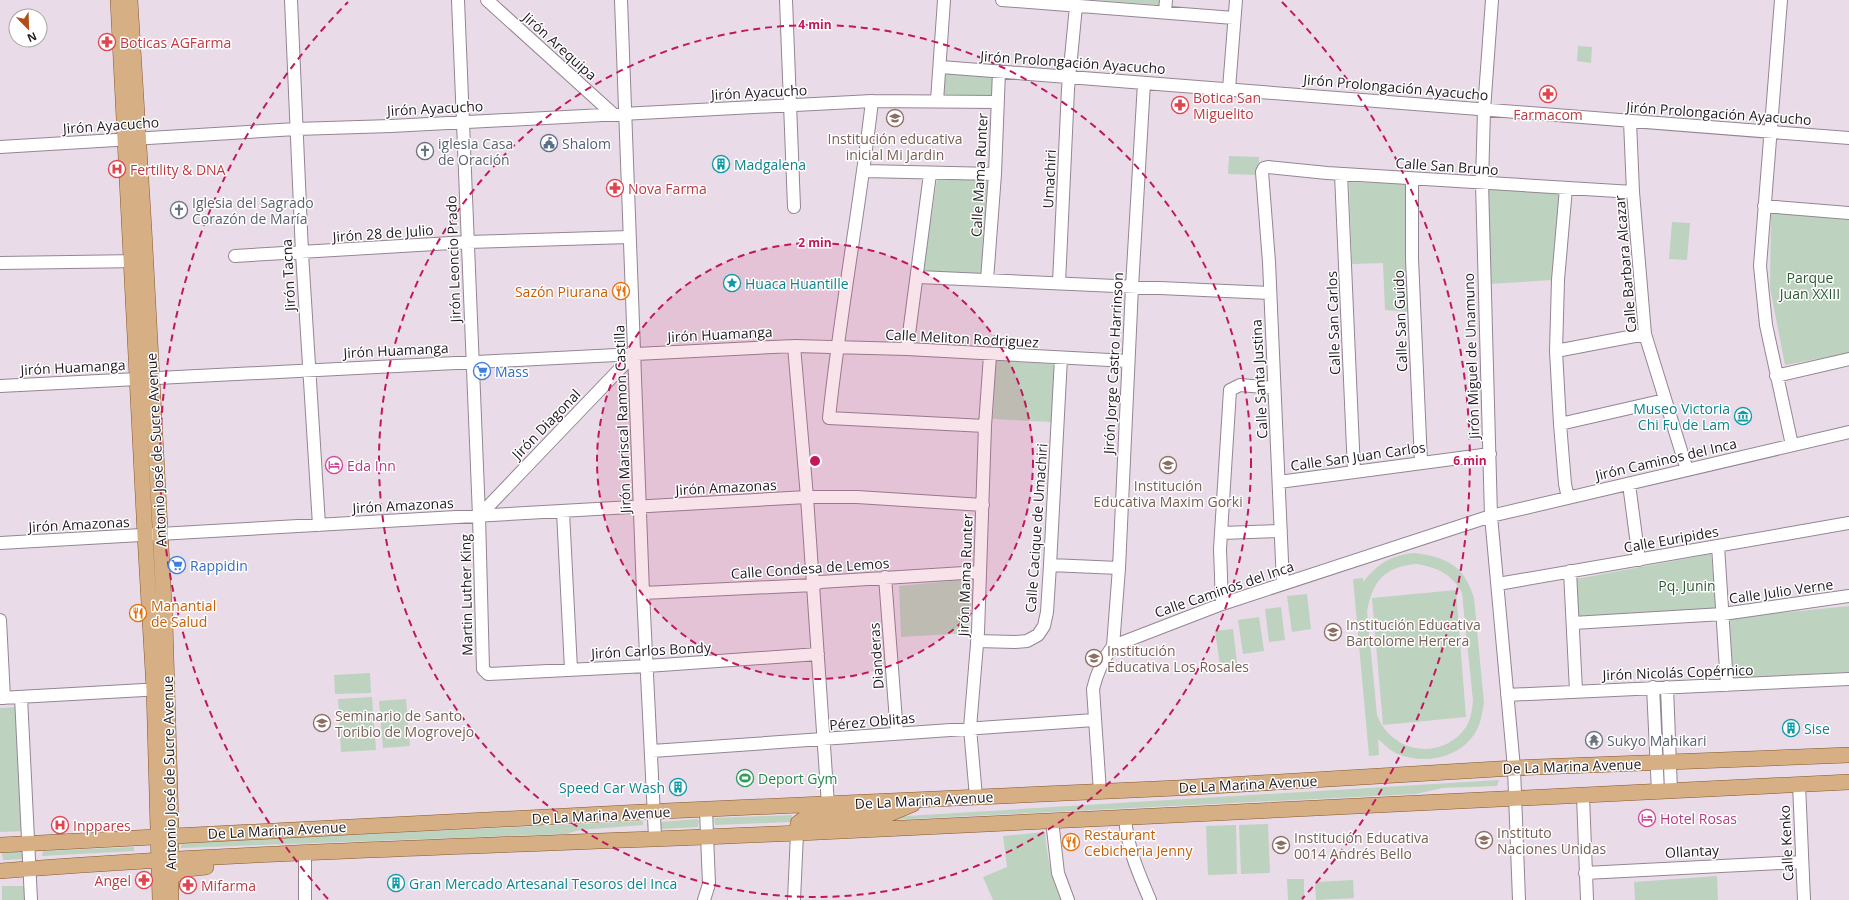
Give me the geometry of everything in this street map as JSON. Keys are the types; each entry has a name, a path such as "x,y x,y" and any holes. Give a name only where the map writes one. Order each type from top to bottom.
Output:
{"main road":[{"name":"Antonio José de Sucre Avenue","path":"118,0 132,139"},
{"name":"Antonio José de Sucre Avenue","path":"130,0 132,139 138,261 137,379 144,536 161,689 172,836 160,861 160,900"},
{"name":"Antonio José de Sucre Avenue","path":"138,261 152,378 161,534 161,689"},
{"name":"De La Marina Avenue","path":"0,845 229,832 1100,792 1514,768 1849,755"},
{"name":"De La Marina Avenue","path":"0,871 234,856 797,833 1849,782"},
{"path":"797,833 798,823 805,818 889,814 923,800"},
{"path":"171,877 187,869 215,866 234,856"},
{"name":"Antonio José de Sucre Avenue","path":"160,861 171,877 171,900"}],"street":[{"name":"Jirón Tacna","path":"291,0 302,253 319,525"},
{"name":"Jirón Leoncio Prado","path":"458,0 479,516"},
{"name":"Jirón Arequipa","path":"487,0 613,114"},
{"name":"Jirón Mariscal Ramon Castilla","path":"622,0 629,237 635,353 643,593 648,666 655,838"},
{"path":"786,0 794,207"},
{"path":"937,101 941,67 944,0"},
{"path":"1002,0 1234,18"},
{"path":"1165,12 1166,0"},
{"path":"1229,89 1236,0"},
{"name":"Jirón Miguel de Unamuno","path":"1492,0 1484,110 1482,183 1491,516 1514,768 1519,900"},
{"path":"1781,0 1760,266 1766,325 1792,445"},
{"name":"Umachiri","path":"1059,284 1069,77 1076,6"},
{"name":"Jirón Prolongación Ayacucho","path":"941,67 1849,138"},
{"name":"Calle Mama Runter","path":"987,280 995,174 999,71"},
{"name":"Jirón Jorge Castro Harrinson","path":"1113,646 1119,568 1128,362 1144,83"},
{"name":"Jirón Ayacucho","path":"0,147 296,129 392,126 872,101 997,102"},
{"path":"872,101 864,171 837,347 830,418 985,426"},
{"name":"Calle Barbara Alcazar","path":"1630,121 1645,334 1687,470"},
{"name":"Calle San Bruno","path":"1262,172 1264,168 1268,167 1412,179 1634,192"},
{"path":"864,171 930,174 995,174"},
{"name":"Calle Santa Justina","path":"1262,172 1269,262 1283,584"},
{"path":"907,349 918,277 930,174"},
{"name":"Calle San Carlos","path":"1341,174 1354,471"},
{"name":"Calle San Guido","path":"1412,179 1412,259 1421,462"},
{"path":"1566,188 1558,280 1556,351 1560,424 1565,484 1568,498"},
{"path":"1764,206 1849,213"},
{"name":"Jirón 28 de Julio","path":"235,256 468,242 629,237"},
{"path":"0,263 138,261"},
{"path":"918,277 1270,293"},
{"path":"1556,351 1645,334"},
{"path":"794,346 814,585 828,805"},
{"name":"Calle Meliton Rodriguez","path":"794,346 907,349 1128,362"},
{"name":"Jirón Huamanga","path":"0,386 794,346"},
{"name":"Jirón Diagonal","path":"479,516 635,353"},
{"name":"Jirón Mama Runter","path":"976,797 970,728 977,641 985,426 990,355"},
{"name":"Calle Cacique de Umachiri","path":"977,641 1027,641 1038,634 1044,626 1047,612 1050,565 1061,358"},
{"path":"1776,376 1849,359"},
{"path":"1222,604 1221,533 1230,390 1240,385 1274,388"},
{"path":"1560,424 1666,400"},
{"name":"Jirón Caminos del Inca","path":"1491,516 1849,432"},
{"name":"Calle San Juan Carlos","path":"1278,482 1490,454"},
{"path":"1629,484 1639,560"},
{"name":"Jirón Amazonas","path":"0,544 807,497 857,497 983,504"},
{"path":"563,512 571,669"},
{"name":"Martin Luther King","path":"479,516 483,669 485,672"},
{"name":"Calle Caminos del Inca","path":"1113,646 1222,604 1491,516"},
{"name":"Calle Euripides","path":"1498,584 1849,523"},
{"path":"1221,533 1281,530"},
{"path":"1718,546 1727,685"},
{"path":"1050,565 1119,568"},
{"name":"Calle Condesa de Lemos","path":"643,593 814,585 820,582 980,572"},
{"path":"1570,572 1576,691"},
{"name":"Dianderas","path":"885,577 897,734"},
{"name":"Calle Julio Verne","path":"1573,623 1723,614 1849,596"},
{"path":"0,620 2,698 161,689"},
{"path":"1100,792 1093,689 1096,673 1104,658 1113,646"},
{"name":"Jirón Carlos Bondy","path":"485,672 488,674 648,666 818,654"},
{"name":"Jirón Nicolás Copérnico","path":"1507,695 1849,679"},
{"path":"1654,687 1665,791"},
{"path":"1663,763 1667,687"},
{"path":"21,697 30,900"},
{"name":"Pérez Oblitas","path":"652,751 1094,720"},
{"name":"Calle Kenko","path":"1799,784 1804,900"},
{"path":"1583,796 1587,900"},
{"path":"704,900 708,884 706,810"},
{"path":"1125,817 1126,831 1132,857 1150,900"},
{"path":"1052,820 1058,872 1068,900"},
{"path":"794,900 797,833"},
{"path":"305,900 306,853"},
{"name":"Ollantay","path":"1585,873 1802,862"}],"green space":[{"path":"1095,0 1160,0 1159,5"},
{"path":"1578,46 1592,47 1591,63 1577,61"},
{"path":"944,74 994,75 993,96 943,95"},
{"path":"1229,156 1259,157 1258,175 1228,174"},
{"path":"942,177 987,179 989,183 984,274 928,272 923,269 937,180"},
{"path":"1349,182 1407,184 1410,312 1385,310 1383,263 1352,264"},
{"path":"1489,189 1559,193 1552,280 1490,284"},
{"name":"Parque Juan XXIII","path":"1771,212 1849,220 1849,353 1785,365 1770,288"},
{"path":"1672,222 1690,223 1687,260 1669,259"},
{"path":"996,361 1055,364 1051,422 993,419"},
{"path":"1414,553 1435,557 1452,565 1459,570 1465,578 1474,598 1484,703 1480,722 1475,733 1468,742 1460,748 1451,754 1430,759 1419,759 1395,753 1378,739 1379,755 1369,756 1353,579 1363,578 1363,582 1380,565 1391,558","holes":["1416,564 1431,567 1443,572 1454,581 1462,593 1473,701 1472,711 1466,727 1456,738 1444,745 1431,749 1405,745 1393,738 1384,728 1377,715 1367,611 1373,591 1382,577 1396,568"]},
{"name":"Pq. Junin","path":"1711,554 1717,609 1579,620 1576,579"},
{"path":"972,579 969,633 901,637 899,586"},
{"path":"1456,590 1466,717 1383,725 1372,598"},
{"path":"1307,594 1311,629 1292,632 1287,596"},
{"path":"1849,606 1849,672 1732,678 1730,618"},
{"path":"1281,607 1285,640 1269,642 1265,609"},
{"path":"1259,617 1264,651 1243,654 1238,620"},
{"path":"1233,629 1237,663 1220,665 1215,631"},
{"path":"370,673 371,693 335,694 334,675"},
{"path":"372,697 376,750 341,752 338,699"},
{"path":"406,699 410,746 383,748 379,701"},
{"path":"15,707 19,711 25,831 0,832 0,708"},
{"path":"1499,780 1497,786 1442,788 1416,794 808,824 808,822"},
{"path":"792,815 792,822 715,825 714,818"},
{"path":"697,819 699,821 698,827 661,829 660,822"},
{"path":"643,821 643,825 580,830 566,834 181,848 181,843"},
{"path":"1268,824 1270,873 1241,874 1239,825"},
{"path":"1236,825 1237,874 1208,875 1206,826"},
{"path":"1045,832 1050,867 1061,900 993,900 983,877 1007,867 1003,836"},
{"path":"134,847 134,851 42,856 43,851"},
{"path":"23,851 23,859 3,860 2,853"},
{"path":"1717,876 1718,900 1635,900 1634,882"},
{"path":"1287,879 1304,879 1304,900 1288,900"},
{"path":"1353,880 1354,898 1316,900 1315,882"},
{"path":"2,886 27,886 28,900 2,900"}],"place":[{"name":"Boticas AGFarma","path":"107,42"},
{"name":"Farmacom","path":"1548,94"},
{"name":"Botica San Miguelito","path":"1180,105"},
{"name":"Institución educativa inicial Mi Jardin","path":"895,118"},
{"name":"Shalom","path":"549,143"},
{"name":"iglesia Casa de Oración","path":"425,151"},
{"name":"Madgalena","path":"721,164"},
{"name":"Fertility & DNA","path":"117,169"},
{"name":"Nova Farma","path":"615,188"},
{"name":"Iglesia del Sagrado Corazón de María","path":"179,210"},
{"name":"Huaca Huantille","path":"732,283"},
{"name":"Sazón Piurana","path":"621,291"},
{"name":"Mass","path":"482,371"},
{"name":"Museo Victoria Chi Fu de Lam","path":"1743,416"},
{"name":"Eda Inn","path":"334,465"},
{"name":"Institución Educativa Maxim Gorki","path":"1168,465"},
{"name":"Rappidin","path":"177,565"},
{"name":"Manantial de Salud","path":"138,613"},
{"name":"Institución Educativa Bartolome Herrera","path":"1333,632"},
{"name":"Institución Educativa Los Rosales","path":"1094,658"},
{"name":"Seminario de Santo Toribio de Mogrovejo","path":"322,723"},
{"name":"Sise","path":"1791,728"},
{"name":"Sukyo Mahikari","path":"1594,740"},
{"name":"Deport Gym","path":"745,778"},
{"name":"Speed Car Wash","path":"678,787"},
{"name":"Hotel Rosas","path":"1647,818"},
{"name":"Inppares","path":"60,825"},
{"name":"Instituto Naciones Unidas","path":"1484,840"},
{"name":"Restaurant Cebicheria Jenny","path":"1071,842"},
{"name":"Institución Educativa 0014 Andrés Bello","path":"1281,845"},
{"name":"Angel","path":"144,880"},
{"name":"Gran Mercado Artesanal Tesoros del Inca","path":"396,883"},
{"name":"Mifarma","path":"188,885"}]}
